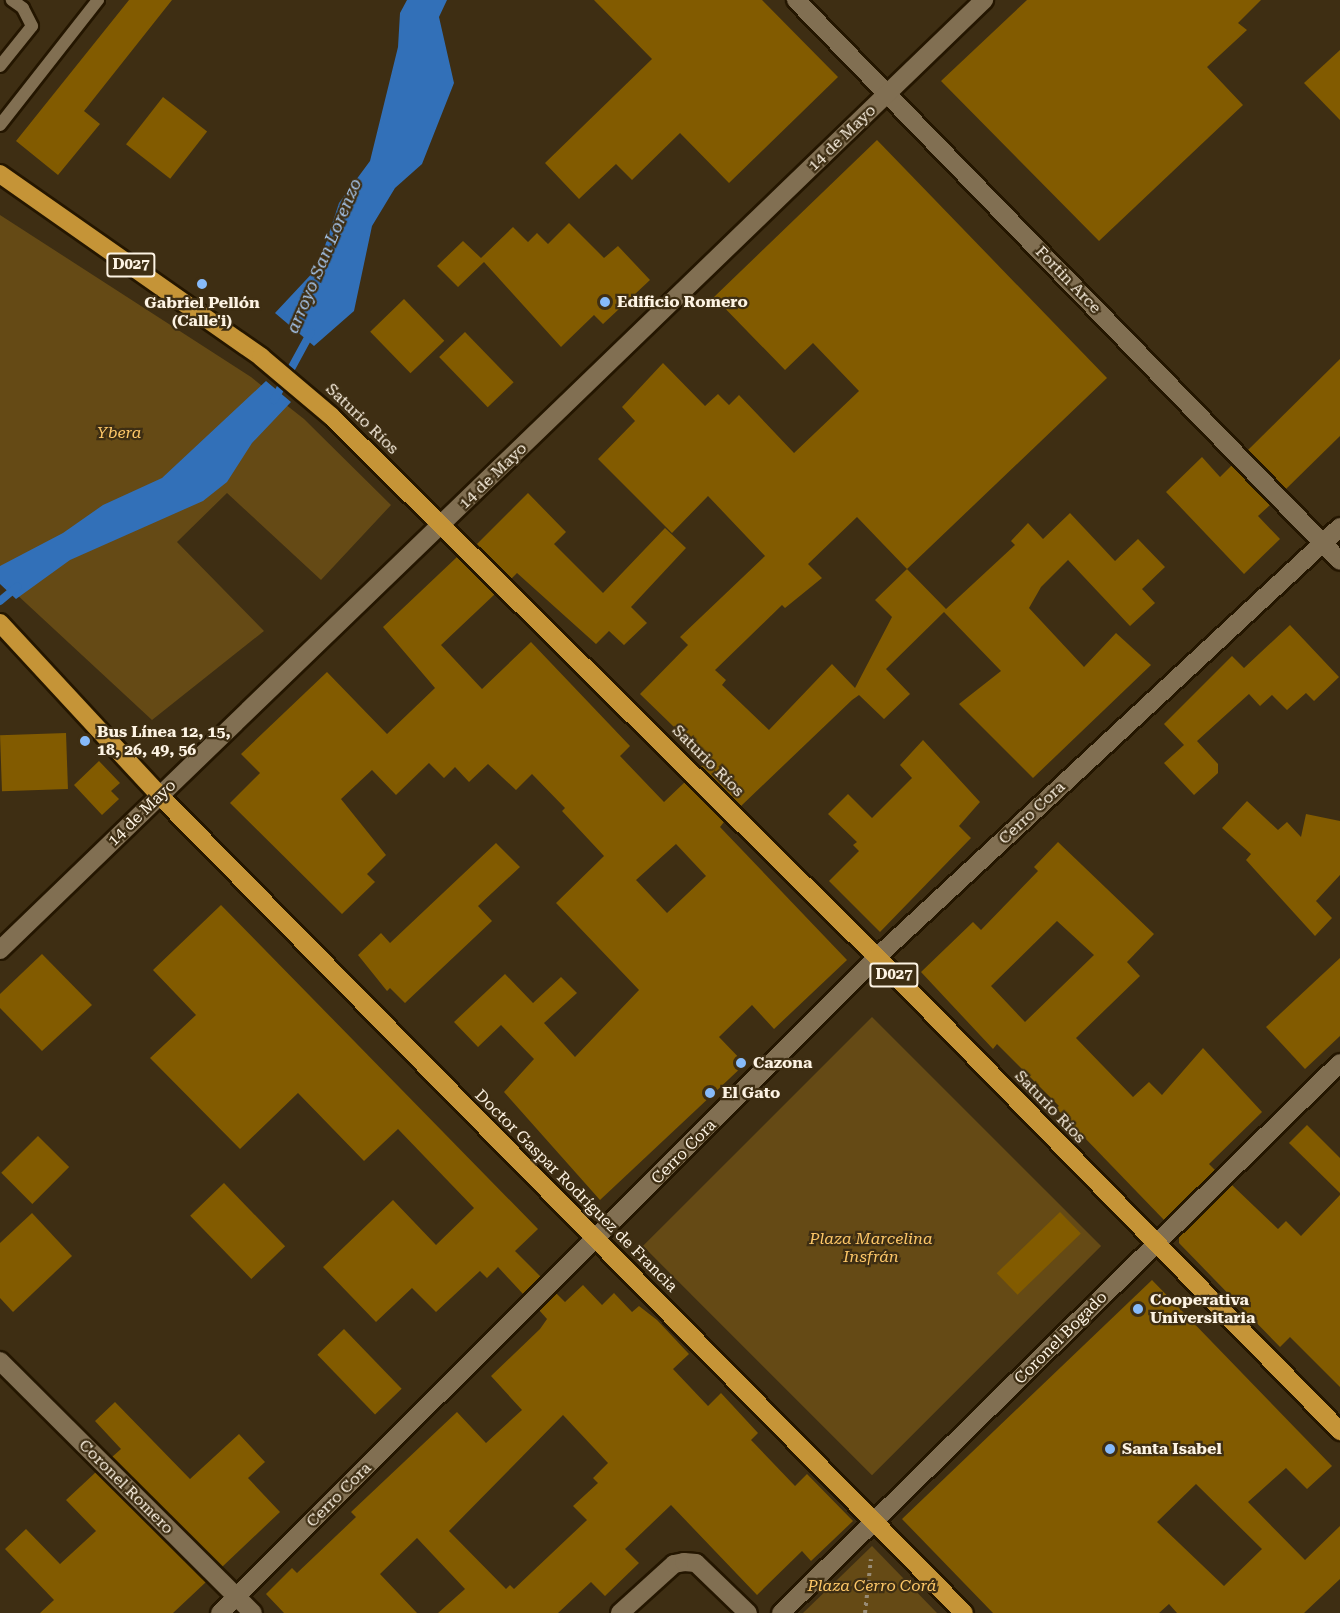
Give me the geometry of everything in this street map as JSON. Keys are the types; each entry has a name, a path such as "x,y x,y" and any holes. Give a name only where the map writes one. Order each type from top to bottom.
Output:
{"highway":[{"name":"Saturio Ríos","path":"0,174 261,357 331,416 443,524 877,957 1340,1431"},
{"name":"Doctor Gaspar Rodríguez de Francia","path":"0,623 160,796 964,1613"}],"street":[{"name":"Fortin Arce","path":"796,0 1340,561"},
{"name":"14 de Mayo","path":"0,950 984,0"},
{"name":"Cerro Cora","path":"220,1613 877,957 1340,527"},
{"name":"Coronel Bogado","path":"781,1613 1340,1063"},
{"name":"Coronel Romero","path":"0,1362 253,1613"},
{"path":"620,1613 674,1564 684,1562 696,1563 748,1613"}],"lane":[{"path":"0,66 32,26 23,8 12,0"},
{"path":"0,125 98,0"}],"path":[{"path":"865,1613 872,1546"}],"green space":[{"name":"Ybera","path":"0,215 251,377 304,419 391,505 321,580 227,493 177,542 264,631 152,720 0,579"},
{"name":"Plaza Marcelina Insfrán","path":"872,1017 1101,1246 872,1475 643,1246"},
{"name":"Plaza Cerro Corá","path":"872,1546 937,1613 803,1613"}],"water":[{"path":"407,0 447,0 439,17 454,83 422,164 395,188 372,226 354,311 314,346 275,313 318,267 339,203 370,161 398,47 400,13"},
{"path":"266,381 291,402 252,443 227,482 203,501 70,560 16,599 0,584 0,566 63,533 103,505 162,478"}],"building":[{"path":"129,0 172,0 84,111 100,124 58,175 16,141"},
{"path":"594,0 762,0 838,77 729,183 680,133 632,180 616,164 579,199 545,163 652,59"},
{"path":"1027,0 1261,0 1238,23 1247,30 1207,67 1243,105 1099,241 941,81"},
{"path":"1340,50 1340,120 1304,83"},
{"path":"163,97 207,131 170,179 126,144"},
{"path":"877,140 1107,378 907,569 946,609 1015,545 1011,541 1028,523 1043,539 1070,513 1115,561 1138,539 1165,567 1142,589 1155,603 1130,626 1068,560 1041,587 1029,608 1084,667 1116,633 1151,665 1033,778 959,704 1001,671 944,612 886,669 910,694 884,719 859,695 741,806 701,767 708,760 640,694 688,645 680,637 765,556 708,496 672,533 598,459 635,421 622,407 663,363 705,406 718,394 729,405 739,395 794,453 859,391 813,343 785,370 714,297","holes":["857,517 907,569 875,600 892,617 855,688 832,664 769,730 722,685 726,680 715,670 782,605 785,608 822,578 808,564"]},
{"path":"569,223 604,258 618,246 650,280 603,324 594,315 561,347 484,262 458,287 437,266 463,241 481,258 513,227 528,242 537,233 548,244"},
{"path":"404,299 444,341 410,373 370,332"},
{"path":"465,332 514,382 488,407 439,357"},
{"path":"1340,359 1340,436 1286,489 1248,450"},
{"path":"1202,457 1220,477 1232,465 1270,505 1258,516 1280,539 1244,574 1166,492"},
{"path":"528,493 566,532 554,544 603,593 665,528 686,548 631,607 647,623 624,645 609,631 596,644 517,573 511,579 477,544"},
{"path":"457,557 495,594 441,645 482,689 531,642 630,746 620,756 664,802 685,782 724,822 720,827 847,960 774,1029 752,1005 719,1037 745,1064 600,1200 504,1092 534,1059 501,1025 478,1047 454,1022 505,974 533,1003 561,977 577,993 544,1023 575,1057 639,990 556,903 604,856 562,811 565,808 532,774 516,790 488,764 469,782 455,767 444,778 429,763 396,795 372,770 341,799 386,855 367,874 375,882 342,914 230,803 260,773 241,754 327,672 387,734 435,688 383,627","holes":["676,844 706,876 667,913 636,880"]},
{"path":"1290,625 1339,677 1314,701 1306,693 1287,710 1272,695 1260,706 1249,694 1197,741 1218,764 1218,773 1194,795 1164,763 1184,745 1164,724 1232,656 1244,668"},
{"path":"66,733 68,789 2,791 0,735"},
{"path":"923,740 980,802 959,826 971,838 880,932 829,881 859,851 853,845 857,842 828,814 848,794 872,818 912,778 900,765"},
{"path":"99,761 120,783 111,791 119,799 102,815 74,785"},
{"path":"1247,801 1278,830 1287,822 1301,837 1306,814 1340,821 1340,875 1316,901 1332,918 1315,936 1246,860 1251,854 1222,828"},
{"path":"1058,842 1154,934 1127,962 1140,976 1076,1038 1133,1097 1149,1082 1162,1095 1203,1048 1262,1112 1209,1164 1215,1170 1164,1220 1056,1108 1059,1106 997,1044 993,1049 921,972 973,922 981,930 1038,871 1034,867","holes":["1057,921 1094,955 1025,1022 991,986"]},
{"path":"496,843 520,867 478,906 492,921 405,1003 390,988 387,991 358,955 381,933 390,943"},
{"path":"221,905 538,1229 515,1251 541,1277 523,1294 498,1267 487,1278 480,1271 436,1312 412,1288 376,1322 323,1267 393,1200 436,1245 474,1208 398,1129 364,1161 298,1093 240,1149 150,1058 196,1015 153,970"},
{"path":"42,954 92,1005 42,1051 0,1008 0,994"},
{"path":"1340,958 1340,1036 1305,1069 1266,1027"},
{"path":"1307,1125 1340,1158 1340,1193 1289,1143"},
{"path":"38,1136 69,1167 32,1204 1,1173"},
{"path":"224,1183 285,1246 251,1279 190,1216"},
{"path":"1232,1185 1278,1229 1286,1221 1301,1236 1340,1195 1340,1387 1290,1337 1280,1347 1179,1243 1179,1237"},
{"path":"1060,1212 1081,1234 1018,1295 997,1273"},
{"path":"32,1213 72,1256 13,1312 0,1298 0,1243"},
{"path":"1152,1280 1332,1466 1307,1489 1286,1468 1248,1502 1305,1560 1340,1526 1340,1579 1304,1613 1177,1613 1169,1604 1159,1613 993,1613 902,1519","holes":["1196,1484 1262,1549 1224,1586 1157,1522"]},
{"path":"583,1285 602,1305 614,1293 632,1312 639,1306 657,1320 689,1354 673,1369 708,1406 721,1393 758,1433 751,1440 795,1486 807,1474 853,1521 811,1561 802,1551 757,1595 671,1505 625,1549 639,1563 605,1596 591,1582 558,1613 438,1613 465,1589 417,1538 380,1574 417,1613 284,1613 266,1594 292,1568 297,1573 356,1517 351,1512 457,1412 486,1443 522,1410 491,1376 540,1329 547,1319 539,1310 556,1293 565,1302","holes":["563,1415 608,1463 593,1478 598,1483 573,1506 587,1520 514,1589 510,1585 506,1589 449,1531"]},
{"path":"344,1329 402,1389 375,1414 317,1355"},
{"path":"115,1402 190,1479 239,1434 265,1462 248,1478 280,1512 222,1567 112,1457 121,1449 95,1421"},
{"path":"96,1472 206,1582 173,1613 40,1613 54,1600 5,1549 26,1529 60,1564 96,1531 66,1500"}],"waterway":[{"name":"arroyo San Lorenzo","path":"274,400 311,332"},
{"name":"arroyo San Lorenzo","path":"0,601 18,586"}],"place":[{"name":"Gabriel Pellón (Calle'i)","path":"202,284"},
{"name":"Edificio Romero","path":"605,302"},
{"name":"Bus Línea 12, 15, 18, 26, 49, 56","path":"85,741"},
{"name":"Cazona","path":"741,1063"},
{"name":"El Gato","path":"710,1093"},
{"name":"Cooperativa Universitaria","path":"1138,1309"},
{"name":"Santa Isabel","path":"1110,1449"}]}
